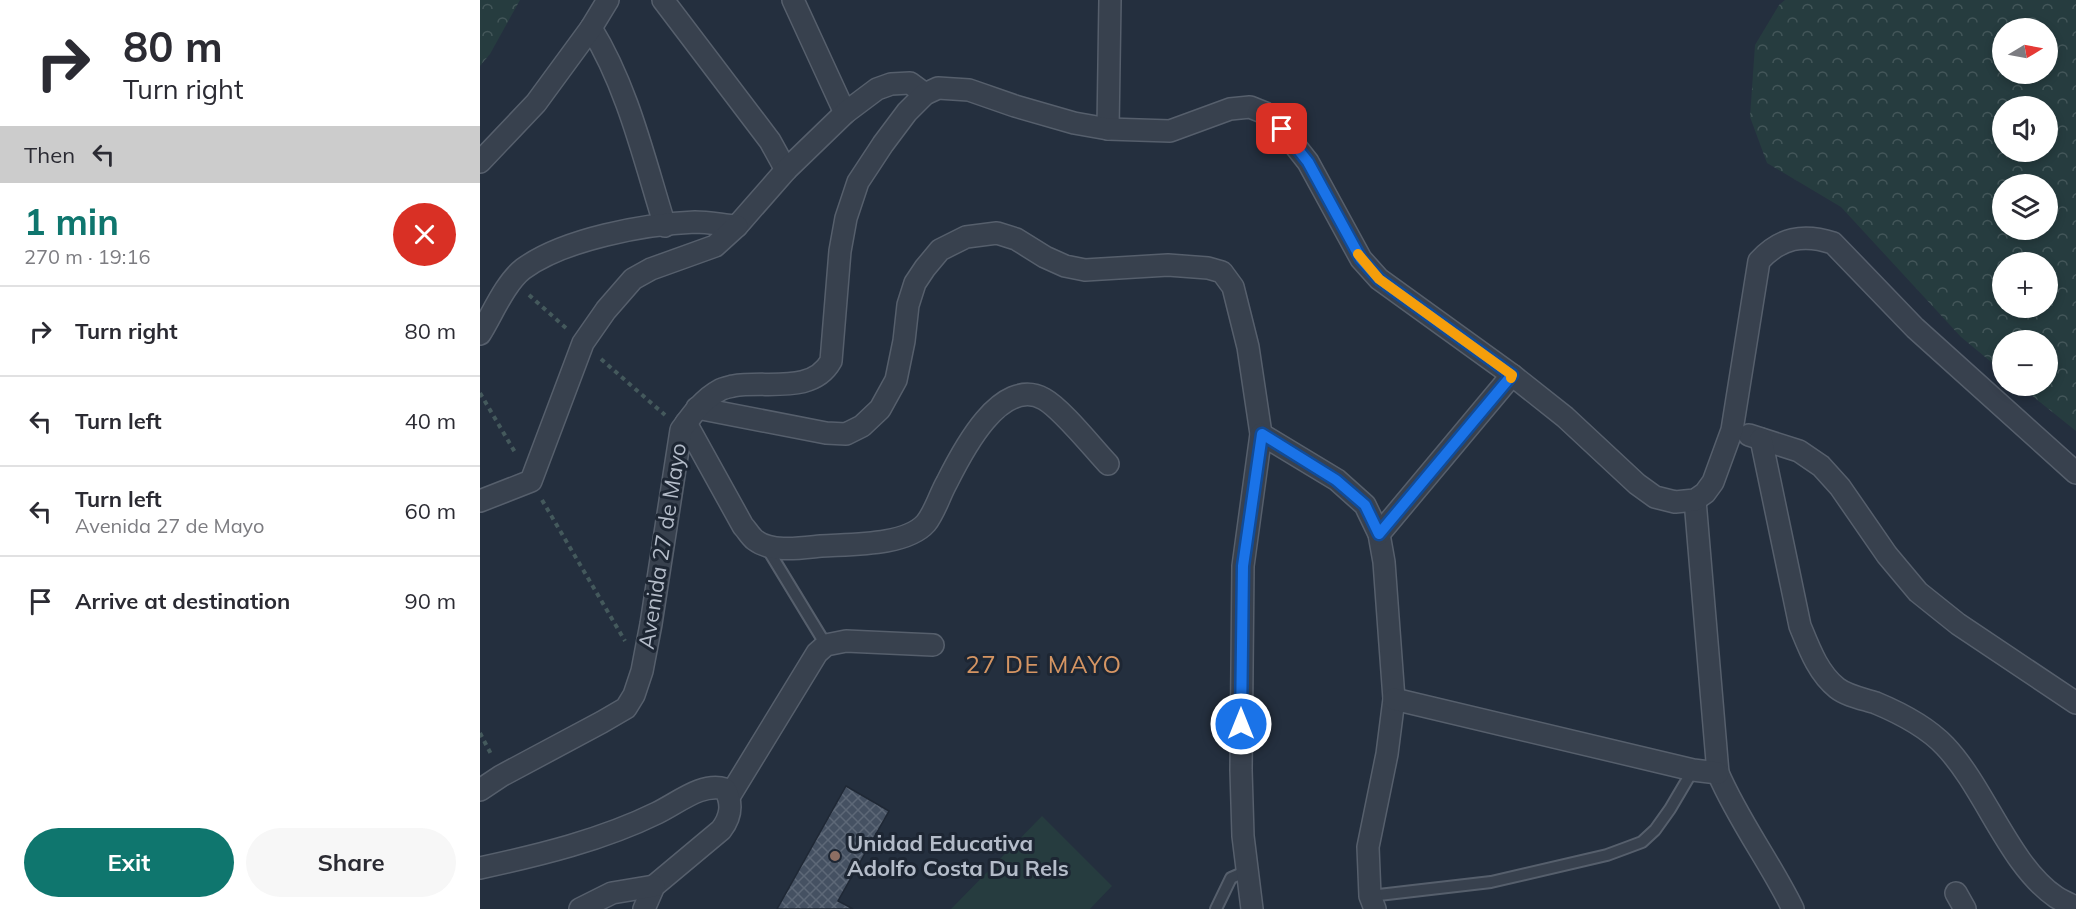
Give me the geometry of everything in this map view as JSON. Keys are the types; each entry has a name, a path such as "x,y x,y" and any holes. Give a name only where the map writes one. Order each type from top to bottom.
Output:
{"street":[{"path":"480,162 536,103 591,28 608,0"},
{"path":"663,0 770,141 786,170"},
{"path":"793,0 846,113"},
{"path":"1108,129 1110,0"},
{"path":"591,28 609,57 628,107 665,226"},
{"path":"480,501 531,481 583,343 606,310 633,279 651,269 715,246 786,170 846,113 878,89 891,84 910,83 925,94"},
{"path":"691,416 721,389 744,384 795,383 811,380 826,370 831,361 840,251 846,218 858,182 907,112 925,94 938,88 956,87 1034,112 1108,129 1170,131 1230,109 1250,107 1265,113 1282,129 1308,162 1361,259 1379,279 1512,375 1565,417 1637,484 1656,497 1675,502 1695,500 1705,493 1713,482 1732,430 1759,261 1770,249 1784,241 1802,238 1818,238 1833,243 1856,264 1915,328 2076,472"},
{"path":"480,334 512,280 524,269 570,244 619,232 696,222 736,226"},
{"path":"691,416 826,433 846,434 862,426 880,409 896,380 908,305 915,283 940,250 966,237 997,233 1016,239 1065,266 1085,270 1168,265 1208,268 1222,272 1233,287 1248,347 1262,434 1243,566 1241,770 1243,836 1252,909"},
{"path":"1379,534 1512,375"},
{"path":"691,416 743,526 755,540 777,548 886,541 910,534 926,523 959,458 987,418 1008,399 1021,395 1044,399 1108,464"},
{"name":"Avenida 27 de Mayo","path":"480,790 501,776 602,723 626,708 634,695 642,671 651,624 669,495 681,430 691,416"},
{"path":"1732,430 1798,451 1821,466 1840,487 1887,555 1918,592 1958,624 2076,703"},
{"path":"1262,434 1336,480 1365,505 1379,534 1384,561 1394,699 1387,754 1368,847 1372,902"},
{"path":"1761,439 1800,626 1811,653 1822,671 1838,689 1898,714 1930,733 1946,747 1981,793 2020,860 2055,896 2076,907"},
{"path":"1695,500 1718,773 1726,793 1778,878 1793,909"},
{"path":"729,797 817,652 826,645 846,641 933,645"},
{"path":"1394,699 1693,770 1718,773"},
{"path":"480,868 586,841 623,829 708,787 725,789 729,797 728,821 721,830 654,886 644,909"},
{"path":"580,909 612,893 654,886"}],"lane":[{"path":"765,545 826,645"},
{"path":"1372,902 1491,882 1607,855 1642,842 1655,830 1670,809 1693,770"},
{"path":"1216,909 1231,878 1247,870"}],"path":[{"path":"480,393 642,671"}],"green space":[{"path":"480,0 520,0 490,54 480,66"},
{"path":"1785,0 2076,0 2076,431 2032,396 2058,396 2058,330 1992,330 1992,363 1961,337 1841,207 1767,163 1750,117 1755,45 1779,5"},
{"path":"1042,816 1112,886 1090,909 951,909"}],"building":[{"name":"Unidad Educativa Adolfo Costa Du Rels","path":"846,786 889,811 838,901 853,909 777,909"}],"slow traffic":[{"path":"1358,254 1379,279 1512,375 1511,378"}],"place":[{"name":"Unidad Educativa Adolfo Costa Du Rels","path":"835,856"}],"district":[{"name":"27 DE MAYO","path":"1044,664"}],"route":[{"path":"1241,724 1243,566 1262,434 1336,480 1365,505 1379,534 1512,375 1379,279 1361,259 1308,162 1282,129"}]}
